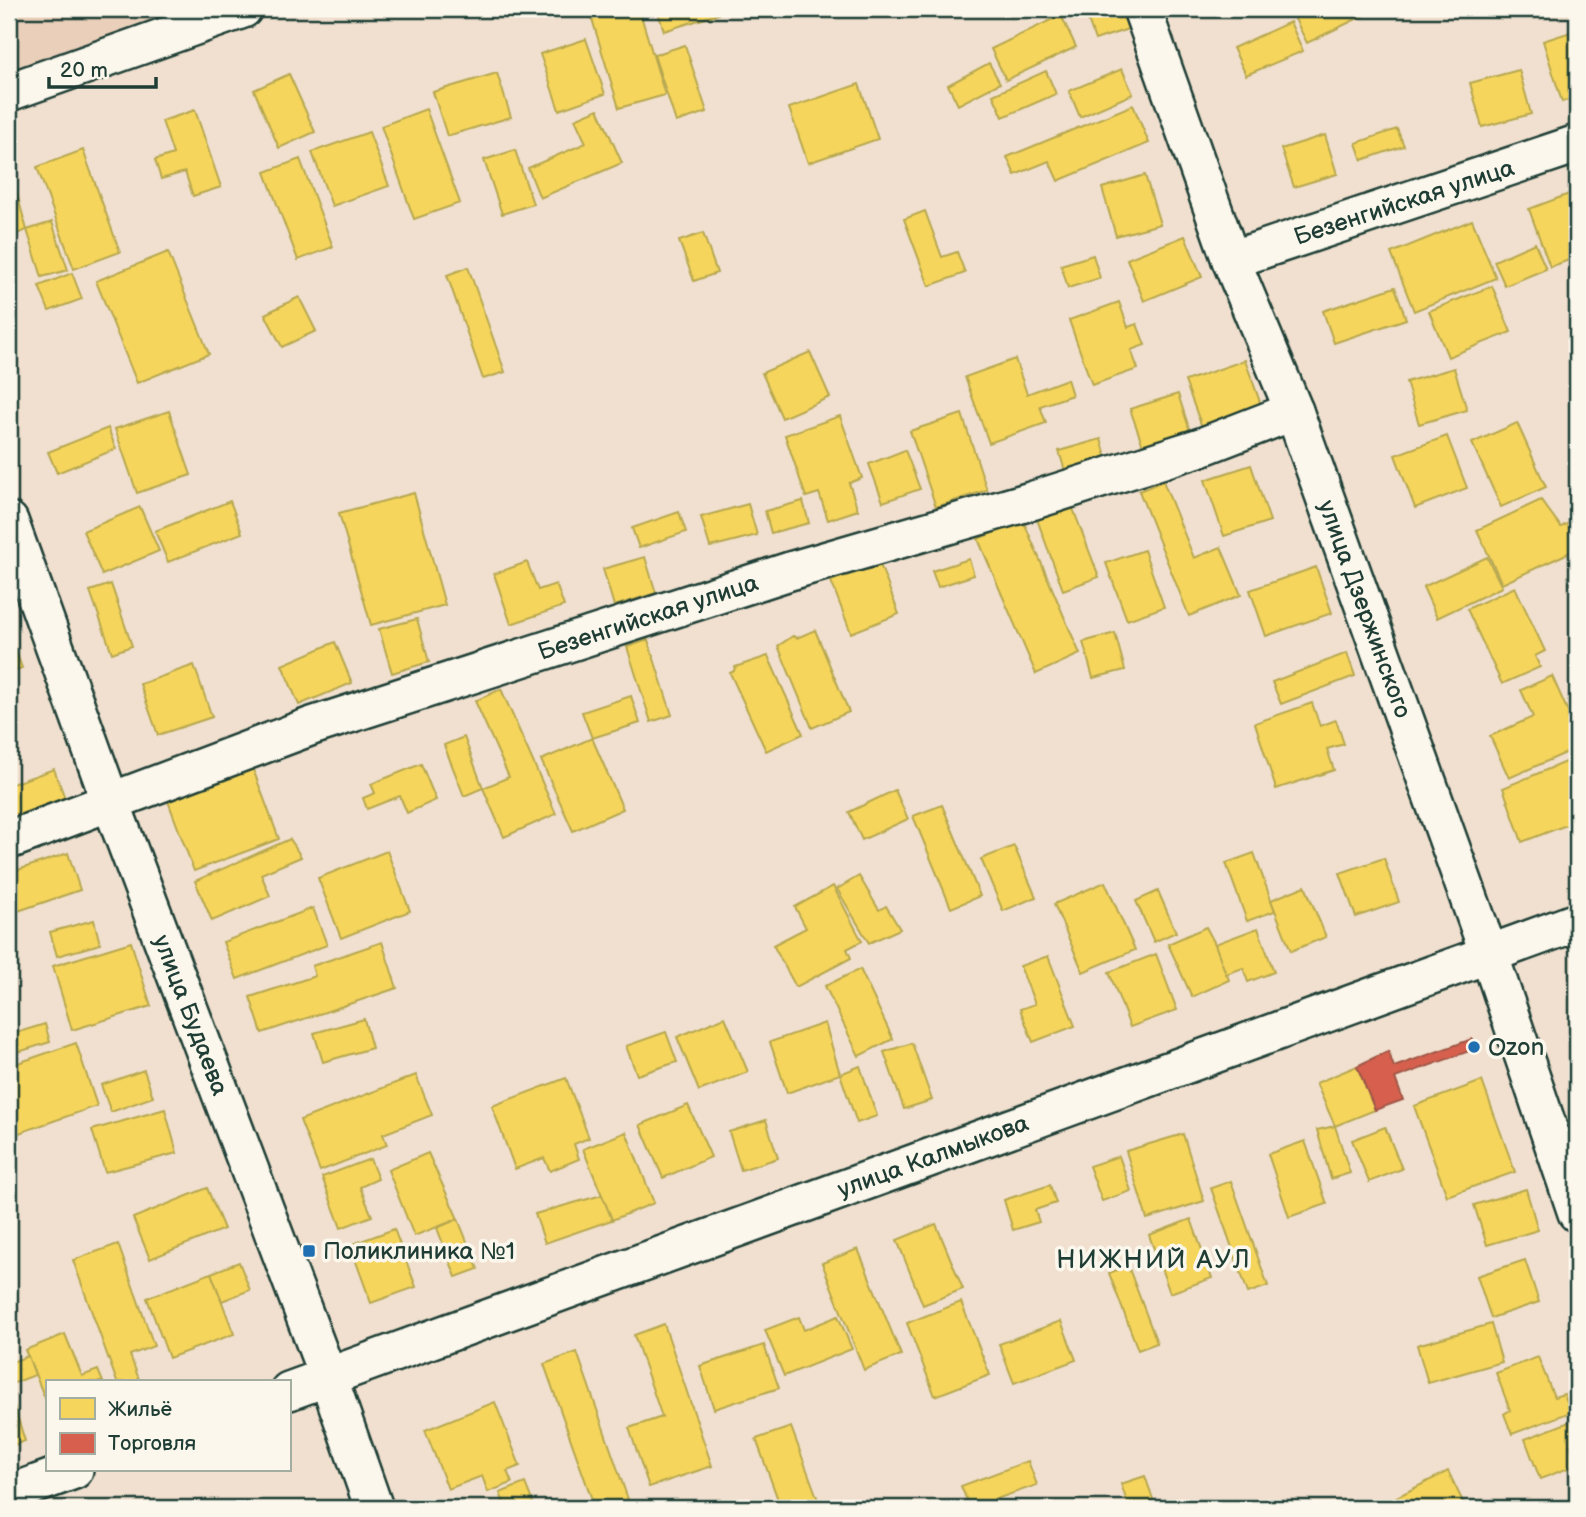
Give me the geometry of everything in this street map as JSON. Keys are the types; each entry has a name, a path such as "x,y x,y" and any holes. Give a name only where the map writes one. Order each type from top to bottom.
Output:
{"street":[{"path":"9,92 243,9"},
{"name":"улица Дзержинского","path":"1142,9 1231,260 1294,411 1489,954 1577,1213"},
{"name":"Безенгийская улица","path":"1231,260 1577,144"},
{"name":"Безенгийская улица","path":"9,840 312,726 790,571 1031,501 1188,451 1294,411"},
{"name":"улица Будаева","path":"9,521 111,803 328,1377 373,1508"},
{"name":"улица Калмыкова","path":"290,1391 1577,922"},
{"path":"9,1494 69,1472"}],"shaded area":[{"path":"9,9 243,9 9,92"}],"building: Жильё":[{"path":"589,9 639,9 665,95 619,108"},
{"path":"657,9 716,9 718,14 664,31"},
{"path":"1084,9 1121,9 1128,29 1095,40"},
{"path":"1290,9 1377,9 1307,43"},
{"path":"1061,15 1076,47 1006,80 991,49"},
{"path":"1290,22 1303,51 1246,75 1233,48"},
{"path":"1577,30 1577,97 1562,102 1543,41"},
{"path":"586,39 605,94 559,110 540,54"},
{"path":"685,45 707,112 676,122 654,55"},
{"path":"989,63 1000,83 958,105 948,85"},
{"path":"1122,69 1133,94 1080,117 1069,91"},
{"path":"1519,70 1531,114 1482,127 1470,83"},
{"path":"1046,71 1056,94 1003,117 993,95"},
{"path":"497,73 511,117 447,136 433,92"},
{"path":"289,74 315,132 279,148 254,90"},
{"path":"859,84 878,139 808,163 789,108"},
{"path":"1133,105 1149,143 1058,181 1049,161 1015,175 1007,157"},
{"path":"426,109 460,203 414,219 381,126"},
{"path":"598,109 622,163 540,198 528,168 586,143 575,119"},
{"path":"195,110 221,187 193,196 185,172 161,179 155,160 173,154 162,121"},
{"path":"1397,129 1404,146 1362,160 1356,143"},
{"path":"369,132 389,186 332,206 312,152"},
{"path":"1325,135 1337,174 1294,187 1281,149"},
{"path":"83,150 120,252 74,269 37,167"},
{"path":"515,150 533,204 502,214 484,160"},
{"path":"300,159 333,247 298,260 265,172"},
{"path":"1145,175 1160,224 1116,236 1102,188"},
{"path":"15,187 27,230 9,237 9,189"},
{"path":"1577,191 1577,257 1550,267 1529,209"},
{"path":"925,211 942,257 957,252 965,273 929,286 904,219"},
{"path":"1472,220 1496,278 1414,311 1391,253"},
{"path":"52,222 68,270 42,277 27,230"},
{"path":"703,233 717,273 694,281 679,241"},
{"path":"1185,236 1202,277 1144,301 1127,259"},
{"path":"1535,243 1546,269 1505,286 1494,261"},
{"path":"168,252 209,354 137,383 96,281"},
{"path":"1093,255 1100,278 1068,288 1061,265"},
{"path":"468,267 505,372 483,379 447,275"},
{"path":"72,273 82,299 49,311 39,286"},
{"path":"1492,286 1511,332 1448,357 1429,311"},
{"path":"1395,287 1406,319 1334,343 1323,311"},
{"path":"299,297 316,331 282,347 265,314"},
{"path":"1119,302 1128,327 1137,324 1145,345 1131,350 1138,369 1092,385 1069,320"},
{"path":"810,352 830,397 782,418 762,373"},
{"path":"1015,359 1027,394 1067,379 1072,395 1040,406 1046,423 989,443 965,377"},
{"path":"1245,360 1261,405 1202,427 1185,381"},
{"path":"1454,368 1467,410 1419,424 1406,382"},
{"path":"1178,394 1190,431 1143,446 1130,409"},
{"path":"169,411 191,475 137,493 115,429"},
{"path":"962,414 987,490 936,507 910,431"},
{"path":"840,416 862,478 849,483 858,510 828,520 819,493 806,497 785,435"},
{"path":"1517,423 1546,487 1501,507 1472,443"},
{"path":"108,428 116,449 57,473 48,452"},
{"path":"1447,436 1467,488 1415,508 1395,455"},
{"path":"1101,439 1107,459 1065,471 1059,451"},
{"path":"905,450 920,489 883,502 869,464"},
{"path":"1251,465 1270,521 1224,536 1205,480"},
{"path":"1163,481 1194,558 1221,547 1241,595 1189,616 1139,491"},
{"path":"414,493 445,605 371,625 339,513"},
{"path":"1541,500 1561,527 1577,519 1577,549 1502,584 1477,530"},
{"path":"230,501 242,533 168,562 155,531"},
{"path":"803,501 809,523 771,533 765,511"},
{"path":"748,504 757,535 710,547 701,517"},
{"path":"1072,506 1099,577 1063,590 1037,519"},
{"path":"140,507 159,551 102,575 83,531"},
{"path":"679,512 686,532 639,548 632,528"},
{"path":"1023,520 1080,654 1036,674 978,539"},
{"path":"1144,550 1164,607 1127,620 1106,563"},
{"path":"645,557 656,593 614,606 603,569"},
{"path":"1487,557 1502,587 1437,618 1423,587"},
{"path":"969,559 974,575 938,587 932,571"},
{"path":"527,562 538,590 556,584 564,606 511,624 494,574"},
{"path":"879,562 899,614 851,633 831,581"},
{"path":"1316,567 1332,613 1266,636 1250,590"},
{"path":"111,584 132,646 112,653 90,591"},
{"path":"1515,587 1545,651 1535,656 1540,667 1502,684 1467,609"},
{"path":"417,619 429,662 392,673 379,629"},
{"path":"815,630 849,712 812,728 778,646 793,636 797,638"},
{"path":"9,632 22,668 9,673"},
{"path":"1115,633 1125,670 1093,678 1083,642"},
{"path":"648,640 672,715 651,722 627,647"},
{"path":"335,642 352,683 299,705 282,665"},
{"path":"1347,653 1355,676 1281,704 1272,682"},
{"path":"768,656 803,734 766,751 730,673 735,667"},
{"path":"194,665 212,717 158,735 140,684"},
{"path":"1552,676 1568,712 1577,708 1577,748 1509,778 1490,736 1533,717 1521,690"},
{"path":"501,689 556,814 504,837 483,788 509,777 475,701"},
{"path":"631,696 640,723 592,738 582,712"},
{"path":"1312,703 1320,726 1336,720 1344,744 1327,749 1334,770 1276,789 1255,723"},
{"path":"464,737 483,788 464,796 444,745"},
{"path":"592,738 623,809 573,831 541,760"},
{"path":"1577,757 1577,821 1522,842 1503,788"},
{"path":"421,764 436,800 407,813 400,796 367,809 363,798 375,793 371,784"},
{"path":"54,769 66,801 9,822 9,785"},
{"path":"253,769 279,839 194,871 168,801"},
{"path":"895,790 908,819 862,840 849,812"},
{"path":"942,805 980,896 951,908 913,816"},
{"path":"290,839 301,857 261,874 270,896 212,921 195,881"},
{"path":"1014,846 1036,897 1003,911 981,859"},
{"path":"387,851 410,911 341,938 318,878"},
{"path":"68,853 80,890 9,914 9,873"},
{"path":"1254,853 1275,911 1247,921 1226,863"},
{"path":"1384,858 1399,902 1356,917 1340,873"},
{"path":"859,876 879,910 886,906 900,929 869,943 837,889"},
{"path":"1105,882 1135,950 1083,972 1054,904"},
{"path":"833,886 862,941 847,949 851,958 796,987 773,945 806,928 795,907"},
{"path":"1305,886 1326,937 1291,951 1271,900"},
{"path":"1158,891 1176,932 1154,942 1136,901"},
{"path":"313,908 327,945 237,979 223,942"},
{"path":"94,920 100,944 57,956 50,932"},
{"path":"1206,927 1229,980 1192,997 1168,944"},
{"path":"1258,928 1274,972 1248,982 1243,968 1226,974 1215,944"},
{"path":"131,942 151,1006 72,1030 53,966"},
{"path":"382,942 397,988 262,1033 250,997 315,976 312,966"},
{"path":"1156,954 1177,1010 1130,1027 1109,972"},
{"path":"1048,956 1075,1026 1033,1042 1020,1009 1035,1004 1020,966"},
{"path":"860,969 893,1039 859,1056 825,986"},
{"path":"725,1017 748,1072 699,1091 677,1037"},
{"path":"364,1019 372,1048 323,1062 314,1033"},
{"path":"825,1023 840,1074 787,1093 770,1042"},
{"path":"45,1024 50,1042 9,1055 9,1035"},
{"path":"666,1032 677,1062 637,1075 626,1046"},
{"path":"76,1043 97,1106 10,1136 9,1066"},
{"path":"912,1043 932,1100 904,1109 884,1052"},
{"path":"860,1066 877,1116 857,1123 840,1074"},
{"path":"1357,1066 1375,1110 1335,1126 1316,1083"},
{"path":"144,1070 153,1097 111,1112 101,1085"},
{"path":"416,1075 432,1115 383,1134 387,1145 320,1171 300,1120"},
{"path":"566,1078 589,1138 574,1144 579,1159 550,1171 544,1158 515,1169 492,1106"},
{"path":"1482,1081 1515,1172 1447,1196 1414,1106"},
{"path":"688,1105 711,1157 663,1178 640,1125"},
{"path":"165,1109 177,1153 105,1172 92,1130"},
{"path":"766,1120 778,1158 741,1170 729,1132"},
{"path":"1335,1126 1350,1173 1331,1179 1317,1130"},
{"path":"1385,1127 1402,1169 1369,1182 1352,1140"},
{"path":"626,1132 654,1203 612,1220 583,1149"},
{"path":"1183,1134 1204,1201 1147,1219 1126,1151"},
{"path":"1305,1141 1327,1204 1289,1217 1268,1154"},
{"path":"428,1153 458,1219 414,1236 388,1170"},
{"path":"1119,1156 1131,1191 1102,1201 1089,1166"},
{"path":"370,1159 378,1179 360,1187 372,1216 341,1228 322,1177"},
{"path":"1231,1181 1268,1286 1248,1293 1211,1188"},
{"path":"1050,1185 1056,1203 1035,1210 1039,1222 1013,1230 1004,1200"},
{"path":"207,1188 224,1229 150,1259 133,1218"},
{"path":"1526,1189 1538,1230 1487,1245 1474,1205"},
{"path":"602,1195 612,1220 545,1243 535,1214"},
{"path":"458,1219 478,1269 456,1277 437,1228"},
{"path":"1191,1219 1212,1278 1170,1293 1149,1235"},
{"path":"936,1224 963,1289 923,1305 897,1240"},
{"path":"394,1229 416,1287 371,1303 350,1245"},
{"path":"118,1244 154,1346 130,1355 139,1380 116,1380 73,1260"},
{"path":"858,1249 901,1355 864,1370 822,1263"},
{"path":"1525,1260 1539,1302 1491,1318 1477,1276"},
{"path":"239,1262 250,1290 222,1301 211,1273"},
{"path":"1128,1266 1157,1343 1138,1350 1109,1273"},
{"path":"211,1273 234,1334 169,1358 147,1298"},
{"path":"961,1302 990,1375 935,1396 907,1323"},
{"path":"838,1316 852,1349 784,1376 765,1330 799,1317 804,1330"},
{"path":"1061,1321 1076,1360 1014,1383 999,1344"},
{"path":"664,1324 712,1466 649,1487 629,1428 662,1417 634,1335"},
{"path":"1491,1324 1502,1362 1428,1383 1417,1345"},
{"path":"65,1334 82,1376 98,1370 102,1380 46,1380 46,1401 25,1350"},
{"path":"764,1345 779,1388 714,1409 700,1366"},
{"path":"577,1352 631,1508 595,1508 544,1364"},
{"path":"28,1356 35,1375 9,1385 9,1363"},
{"path":"1538,1357 1554,1397 1564,1394 1571,1412 1512,1434 1504,1414 1510,1410 1496,1373"},
{"path":"11,1396 25,1441 9,1447 9,1397"},
{"path":"495,1402 520,1466 507,1471 512,1483 488,1492 482,1476 448,1489 425,1430"},
{"path":"1577,1419 1577,1442 1570,1445 1577,1465 1540,1479 1525,1439"},
{"path":"791,1427 821,1508 781,1508 756,1439"},
{"path":"1028,1461 1037,1485 970,1508 961,1486"},
{"path":"1448,1471 1464,1504 1456,1508 1383,1508 1381,1505"},
{"path":"1145,1476 1156,1508 1129,1508 1121,1484"},
{"path":"525,1483 535,1508 506,1508 500,1493"}],"building: Торговля":[{"path":"1472,1039 1475,1049 1395,1078 1403,1100 1375,1110 1357,1066 1388,1051 1394,1067"}],"place":[{"name":"Ozon","path":"1474,1047"},
{"name":"Поликлиника №1","path":"309,1251"}],"district":[{"name":"НИЖНИЙ АУЛ","path":"1154,1259"}]}
